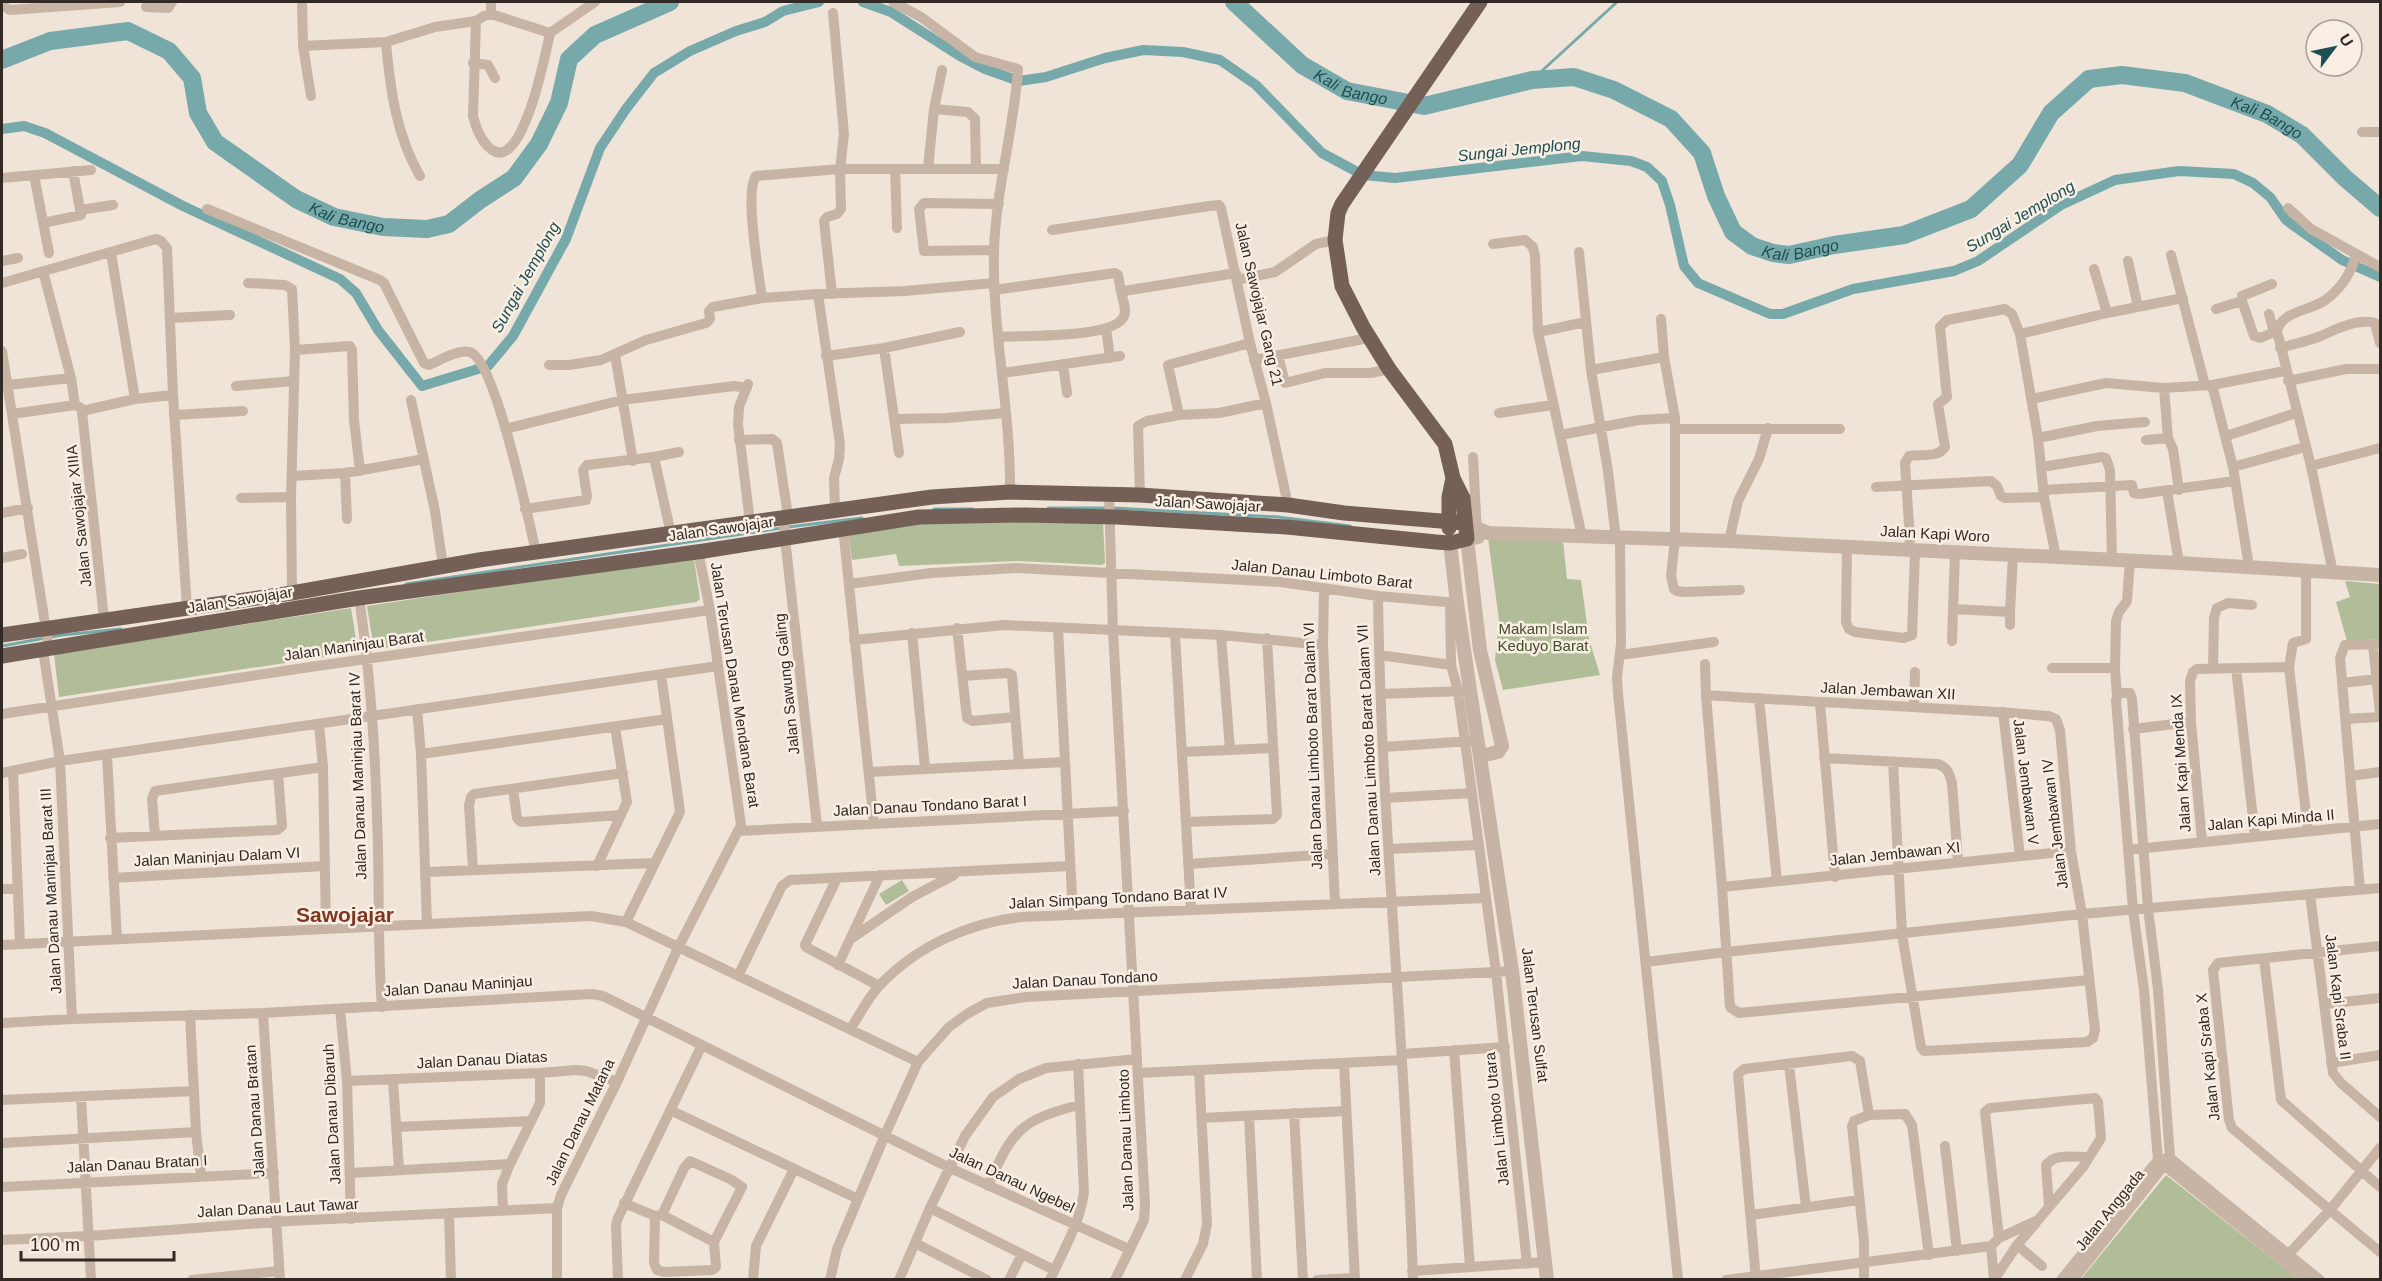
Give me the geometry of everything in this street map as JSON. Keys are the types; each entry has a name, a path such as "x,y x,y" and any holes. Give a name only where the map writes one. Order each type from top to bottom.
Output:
{"main road":[{"name":"Jalan Terusan Sulfat","path":"1450,543 1448,521 1453,477 1449,453 1442,438 1389,369 1369,338 1342,286 1335,240 1338,213 1354,186 1478,4"},
{"name":"Jalan Terusan Sulfat","path":"1453,477 1475,532"},
{"name":"Jalan Sawojajar","path":"2,656 104,619 292,593 443,566 480,571 536,552 670,534 702,542 750,522 786,528 843,528 864,516 932,497 1010,492 1109,507 1450,543"},
{"name":"Jalan Sawojajar","path":"2,635 47,641 359,598 480,571 702,542 786,528 836,509 864,516 1023,515 1109,507 1140,495 1288,505 1344,513 1448,521"},
{"name":"Jalan Kapi Woro","path":"1448,521 1475,532"},
{"name":"Jalan Kapi Woro","path":"1450,543 1475,532"}],"street":[{"path":"2,2 10,10 58,4 120,2"},
{"path":"146,7 165,9 172,2"},
{"path":"302,2 303,46 311,96"},
{"path":"491,2 491,14"},
{"path":"476,21 473,116 475,126 492,150 502,152 509,149 517,139 529,114 539,85 550,33 595,2"},
{"path":"893,2 921,17 975,57 1018,69 994,250 994,287 1003,373 1010,492"},
{"path":"832,294 824,221 842,209 840,169 844,134 833,13"},
{"path":"303,46 386,42 435,27 476,21 491,14 550,33"},
{"path":"386,42 391,93 408,151 420,176"},
{"path":"473,63 488,65 495,78"},
{"path":"928,169 934,109 942,70"},
{"path":"934,109 968,112 975,119 976,168"},
{"path":"2362,132 2380,132"},
{"path":"762,298 755,246 751,187 756,176 840,169 1004,169"},
{"path":"895,169 897,228"},
{"path":"2,178 91,170"},
{"path":"43,223 81,215 73,171"},
{"path":"34,175 49,253"},
{"path":"994,250 924,251 919,209 924,203 999,204"},
{"path":"80,210 113,205"},
{"name":"Jalan Sawojajar Gang 21","path":"1052,230 1219,205 1288,505"},
{"path":"2288,208 2312,229 2356,257 2380,267"},
{"path":"207,209 380,280 424,363 429,364 465,351 478,359 486,372 505,429 536,552"},
{"path":"2,283 156,239 168,248 174,414 187,608"},
{"path":"1121,291 1275,272 1316,244 1335,240"},
{"path":"1493,244 1525,240 1533,248 1538,332 1582,537"},
{"path":"1579,252 1591,370 1618,539 1620,655 1618,694 1678,1280"},
{"path":"111,253 135,399"},
{"path":"2170,255 2226,436 2249,567"},
{"path":"2272,284 2242,296 2254,336 2260,338 2275,331 2283,320 2324,301 2349,273 2356,257"},
{"path":"2,261 18,258"},
{"path":"2128,261 2138,307"},
{"path":"2094,269 2107,313"},
{"name":"Jalan Sawojajar XIIIA","path":"43,271 78,408 104,619"},
{"path":"549,365 589,362 615,355 630,345 708,322 709,310 713,307 762,298 994,287 1115,273 1118,275 1124,317 1118,323 1106,328 1050,337 1032,335 999,337"},
{"path":"248,283 285,285 292,289 295,350 291,498 292,593"},
{"path":"818,294 840,444 834,478 836,509"},
{"path":"2020,334 2183,298"},
{"path":"2216,309 2242,301"},
{"path":"1847,547 1846,622 1849,629 1855,632 1904,638 1911,635 1911,551 1905,463 1906,458 1912,455 1941,453 1945,447 1938,404 1947,397 1939,329 1941,324 1947,320 2006,309 2012,314 2020,334 2038,438 2044,494 2056,557"},
{"path":"2269,314 2311,466 2333,573"},
{"path":"171,318 230,315"},
{"path":"1661,319 1664,357 1675,423 1675,540 1671,576 1674,589 1684,592 1740,590"},
{"path":"1538,332 1586,322"},
{"path":"2280,348 2322,336 2337,328 2369,322 2375,323 2380,343"},
{"path":"1003,373 1115,357 1106,328"},
{"path":"826,356 884,348 960,332"},
{"path":"1254,360 1369,338"},
{"path":"1179,415 1168,365 1250,343"},
{"path":"295,350 350,346 354,420 360,471"},
{"path":"884,348 899,453"},
{"name":"Jalan Danau Maninjau Barat III","path":"2,351 47,641 60,761 72,1018"},
{"path":"615,355 633,461"},
{"path":"1278,355 1285,383 1325,373 1362,374 1389,369"},
{"path":"1591,370 1664,357"},
{"path":"1063,364 1067,393"},
{"path":"2031,399 2106,383 2164,387 2209,385 2346,369 2380,369"},
{"path":"8,385 70,378"},
{"path":"236,386 294,381"},
{"path":"505,429 622,400 748,385 739,407 739,440 750,522"},
{"path":"2164,387 2168,438 2174,449 2179,490"},
{"path":"12,414 173,395"},
{"path":"411,400 443,566"},
{"path":"1140,495 1138,426 1147,421 1179,415 1219,413 1266,403"},
{"path":"1499,413 1552,405"},
{"path":"174,414 243,411"},
{"path":"895,419 1005,413"},
{"path":"2226,436 2296,413"},
{"path":"1560,435 1640,420 1768,428 1840,429"},
{"path":"2038,438 2097,426 2145,422"},
{"path":"1729,541 1738,501 1759,459 1768,428"},
{"path":"2146,440 2168,438"},
{"name":"Jalan Sawung Galing","path":"739,440 772,439 777,443 817,826"},
{"path":"2233,467 2306,447"},
{"path":"2311,466 2380,448"},
{"path":"525,508 584,502 588,498 584,467 587,465 633,461 679,452"},
{"path":"654,457 670,534"},
{"path":"1473,457 1475,532"},
{"path":"2042,467 2104,457 2110,470 2112,560"},
{"path":"292,476 345,473 424,459"},
{"path":"345,473 347,519"},
{"path":"1876,488 1990,481 1997,486 2001,496 2005,498 2132,485 2135,494 2235,481"},
{"path":"2166,491 2179,563"},
{"path":"241,498 291,498"},
{"path":"1109,507 1128,914"},
{"path":"2,513 28,508"},
{"path":"843,528 874,824"},
{"name":"Jalan Kapi Woro","path":"1475,532 1618,539 1729,541 1954,554 2130,560 2380,575"},
{"name":"Jalan Terusan Sulfat","path":"1475,532 1480,650 1502,746 1498,752 1480,756"},
{"name":"Jalan Terusan Danau Mendana Barat","path":"645,1017 738,831 741,819 702,542"},
{"name":"Jalan Terusan Sulfat","path":"1450,543 1454,603 1465,652 1464,691 1472,741 1480,756 1476,772 1500,893 1512,971 1546,1280"},
{"path":"2,558 22,554"},
{"path":"1952,641 1954,554"},
{"path":"2010,625 2013,555"},
{"path":"2130,560 2127,601 2116,621 2115,668 2133,910 2164,1161 2285,1257 2320,1280"},
{"name":"Jalan Danau Limboto Barat","path":"849,584 931,573 1016,568 1281,582 1378,596 1454,603"},
{"path":"2306,571 2306,639 2293,643 2289,667 2308,831"},
{"name":"Jalan Danau Limboto Barat Dalam VI","path":"1324,589 1323,645 1335,902"},
{"name":"Jalan Danau Limboto Barat Dalam VII","path":"1378,596 1385,798 1413,1275"},
{"name":"Jalan Danau Maninjau Barat IV","path":"359,598 368,659 372,715 382,1004"},
{"path":"1381,694 1464,691 1451,665 1454,603"},
{"path":"2213,669 2214,618 2217,608 2228,603 2252,604"},
{"path":"1953,609 2010,612"},
{"name":"Jalan Maninjau Barat","path":"2,714 710,610"},
{"path":"854,640 992,624 1221,635 1323,645"},
{"path":"957,628 966,715 969,720 1015,717"},
{"path":"1058,628 1072,915"},
{"path":"912,633 925,768"},
{"path":"1175,634 1191,910"},
{"path":"1221,635 1230,750"},
{"path":"1186,822 1273,819 1276,816 1267,638"},
{"path":"1620,655 1714,642"},
{"path":"2345,719 2380,715 2377,645 2349,644 2342,647 2340,658 2345,719 2350,776 2361,890"},
{"path":"1465,652 1480,650"},
{"path":"1379,655 1451,665"},
{"path":"1705,664 1730,1007 1739,1012 2089,980"},
{"path":"20,944 18,889 7,772 60,761 718,666"},
{"name":"Jalan Kapi Menda IX","path":"2202,841 2191,722 2192,675 2197,669 2289,667"},
{"path":"2052,668 2115,668"},
{"path":"2236,668 2255,836"},
{"path":"1914,706 1915,672"},
{"path":"962,676 1010,673 1014,678 1019,763"},
{"path":"626,922 680,812 661,674"},
{"path":"2342,683 2377,679"},
{"path":"2117,696 2119,693 2131,695 2148,908 2158,988 2164,1161"},
{"name":"Jalan Jembawan XII","path":"1706,695 2049,716 2055,718 2060,729"},
{"path":"1759,699 1777,880"},
{"path":"1820,703 1834,877"},
{"path":"417,709 421,754 427,924"},
{"name":"Jalan Jembawan V","path":"2003,712 2020,856"},
{"path":"421,754 667,719"},
{"path":"2133,729 2191,722"},
{"path":"319,724 326,844 324,866 326,928"},
{"path":"597,866 627,802 615,727"},
{"name":"Jalan Jembawan IV","path":"1911,995 1921,1047 1927,1052 2087,1042 2093,1038 2095,1030 2082,914 2071,851 2060,729"},
{"path":"1384,747 1472,741"},
{"name":"Jalan Limboto Utara","path":"1472,741 1476,772 1472,793 1505,1047 1527,1264"},
{"path":"1182,752 1273,748"},
{"path":"107,755 117,939"},
{"path":"1824,758 1938,764 1949,771 1952,783 1958,862"},
{"path":"869,772 1064,762"},
{"path":"1893,762 1902,934 1911,995"},
{"path":"155,835 152,799 155,792 323,767"},
{"path":"2350,776 2380,772"},
{"path":"473,870 471,797 478,793 623,773"},
{"path":"110,838 280,828 282,826 278,774"},
{"path":"513,789 517,818 521,822 621,815"},
{"path":"1385,798 1472,793"},
{"name":"Jalan Danau Tondano Barat I","path":"738,831 1124,811"},
{"name":"Jalan Kapi Minda II","path":"2128,850 2380,824"},
{"path":"1389,849 1478,845"},
{"name":"Jalan Jembawan XI","path":"1722,887 2071,851"},
{"path":"1188,864 1332,854"},
{"path":"426,872 653,864"},
{"name":"Jalan Maninjau Dalam VI","path":"113,878 324,866"},
{"path":"739,975 784,883 790,880 1070,866"},
{"path":"852,938 912,897 959,872"},
{"path":"838,964 880,875"},
{"path":"837,878 805,945 808,950 879,986"},
{"path":"1646,962 2082,914 2380,888"},
{"path":"2,889 18,889"},
{"name":"Jalan Simpang Tondano Barat IV","path":"851,1028 879,986 921,952 960,931 1003,919 1335,902 1392,902 1500,893"},
{"name":"Jalan Kapi Sraba II","path":"2310,895 2333,1072 2341,1083 2380,1117"},
{"name":"Jalan Danau Limboto","path":"1115,1280 1144,1220 1145,1204 1128,914"},
{"path":"2,945 591,916 626,922 918,1062"},
{"name":"Jalan Kapi Sraba X","path":"2380,946 2218,963 2213,970 2229,1120 2232,1128 2380,1252"},
{"path":"2264,958 2281,1100 2380,1186"},
{"name":"Jalan Danau Tondano","path":"830,1280 837,1249 918,1062 949,1027 987,1003 1026,997 1512,971"},
{"path":"2144,990 2158,988"},
{"name":"Jalan Danau Maninjau","path":"2,1023 72,1018 263,1013 585,993 603,996 885,1135"},
{"path":"2325,1004 2380,998"},
{"name":"Jalan Danau Dibaruh","path":"340,1009 347,1081 351,1219"},
{"name":"Jalan Danau Bratan","path":"263,1013 279,1275"},
{"path":"190,1015 196,1132 201,1176"},
{"name":"Jalan Danau Matana","path":"557,1280 557,1208 645,1017"},
{"path":"618,1280 616,1225 624,1203 702,1045"},
{"path":"1138,1072 1344,1063 1454,1050 1505,1047"},
{"path":"1454,1050 1470,1267"},
{"path":"2331,1063 2380,1055"},
{"path":"1755,1278 1738,1074 1744,1069 1852,1056 1860,1061 1869,1115"},
{"path":"900,1279 930,1208 969,1129 993,1097 1019,1079 1062,1065 1137,1059"},
{"path":"1317,1280 1354,1279 1344,1063"},
{"path":"930,1208 1022,1254 1052,1275 1076,1225 1084,1192 1078,1064"},
{"path":"1789,1065 1806,1207"},
{"path":"1185,1280 1203,1244 1207,1224 1199,1070"},
{"name":"Jalan Danau Diatas","path":"347,1081 586,1071 617,1082"},
{"path":"502,1211 502,1184 542,1097 540,1073"},
{"path":"393,1080 399,1169"},
{"path":"2,1100 194,1091"},
{"path":"81,1096 91,1280"},
{"path":"1994,1280 2017,1245 2083,1167 2101,1138 2098,1102 2095,1098 1988,1109 1985,1112 1999,1238"},
{"path":"988,1186 1004,1150 1020,1130 1052,1112 1079,1105"},
{"path":"670,1110 858,1199"},
{"path":"1202,1118 1345,1111"},
{"path":"1294,1113 1303,1280"},
{"path":"1864,1280 1864,1242 1852,1126 1854,1120 1869,1115 1905,1114 1909,1118 1912,1125 1929,1255"},
{"path":"1249,1116 1257,1280"},
{"path":"397,1127 531,1121"},
{"path":"2,1143 196,1132"},
{"path":"1514,1135 1531,1132"},
{"name":"Jalan Danau Ngebel","path":"885,1135 988,1186 1129,1249"},
{"path":"1945,1146 1957,1251"},
{"path":"2285,1257 2330,1210 2380,1148"},
{"path":"2049,1207 2046,1166 2050,1160 2057,1157 2088,1157"},
{"path":"690,1161 741,1184 742,1189 714,1242 716,1267 712,1270 664,1272 657,1270 654,1258 659,1215 690,1161"},
{"name":"Jalan Anggada","path":"2061,1280 2164,1161"},
{"name":"Jalan Anggada","path":"2073,1280 2164,1161"},
{"path":"351,1173 510,1164"},
{"path":"753,1280 756,1246 794,1169"},
{"name":"Jalan Danau Bratan I","path":"2,1187 274,1173"},
{"path":"1751,1215 1860,1200"},
{"path":"624,1203 659,1215 714,1242"},
{"name":"Jalan Danau Laut Tawar","path":"2,1240 277,1222 557,1208"},
{"path":"449,1214 451,1280"},
{"path":"1726,1280 1809,1275 1863,1263 1990,1246 1999,1238 2038,1220"},
{"path":"915,1243 987,1280"},
{"path":"2017,1245 2042,1266"},
{"path":"1990,1246 1994,1280"},
{"path":"1009,1280 1022,1254"},
{"path":"2285,1257 2307,1280"},
{"path":"1413,1275 1470,1267 1545,1262"},
{"path":"192,1280 279,1275"}],"green space":[{"path":"904,522 1103,522 1105,563 1102,565 1017,561 899,566 896,554 852,560 848,531"},
{"name":"Makam Islam Keduyo Barat","path":"1488,538 1563,541 1567,579 1581,580 1589,639 1600,675 1503,690 1495,660 1499,620"},
{"path":"691,557 694,559 700,599 696,602 374,650 367,606"},
{"path":"2345,581 2380,584 2380,639 2347,641 2336,602 2350,597"},
{"path":"351,608 358,652 59,697 54,654"},
{"path":"902,880 909,891 886,905 879,894"},
{"path":"2166,1175 2298,1279 2081,1279"}],"waterway":[{"name":"Kali Bango","path":"2,60 50,41 128,31 169,51 192,78 198,113 215,142 296,199 334,217 383,227 427,229 449,224 514,178 539,144 559,103 569,59 595,35 670,2"},
{"name":"Sungai Jemplong","path":"2,129 24,126 45,133 183,206 340,279 356,293 378,330 422,386 488,366 513,336 566,239 600,148 654,73 690,51 736,31 765,22 783,11 819,2"},
{"name":"Sungai Jemplong","path":"863,2 891,12 960,56 985,69 1019,81 1046,77 1105,58 1143,50 1183,52 1220,60 1256,85 1322,153 1363,175 1395,178 1582,156 1631,161 1647,167 1662,181 1684,266 1698,283 1770,314 1783,314 1853,289 1954,271 1978,261 2061,205 2115,180 2179,171 2234,174 2253,183 2270,197 2286,220 2342,260 2380,277"},
{"name":"Kali Bango","path":"1234,2 1302,65 1347,91 1424,106 1532,80 1574,77 1614,90 1671,119 1702,153 1716,196 1733,232 1752,246 1773,253 1789,255 1834,245 1904,235 1971,209 2020,165 2051,113 2089,79 2122,75 2185,83 2267,114 2302,135 2345,178 2380,208"},
{"path":"1532,80 1617,2"},
{"path":"1048,508 1113,508 1278,517 1350,526"},
{"path":"934,509 973,509"},
{"path":"788,527 862,518"},
{"path":"406,584 782,528"},
{"path":"2,646 62,635 121,629"}],"district":[{"name":"Sawojajar","path":"345,915"}]}
